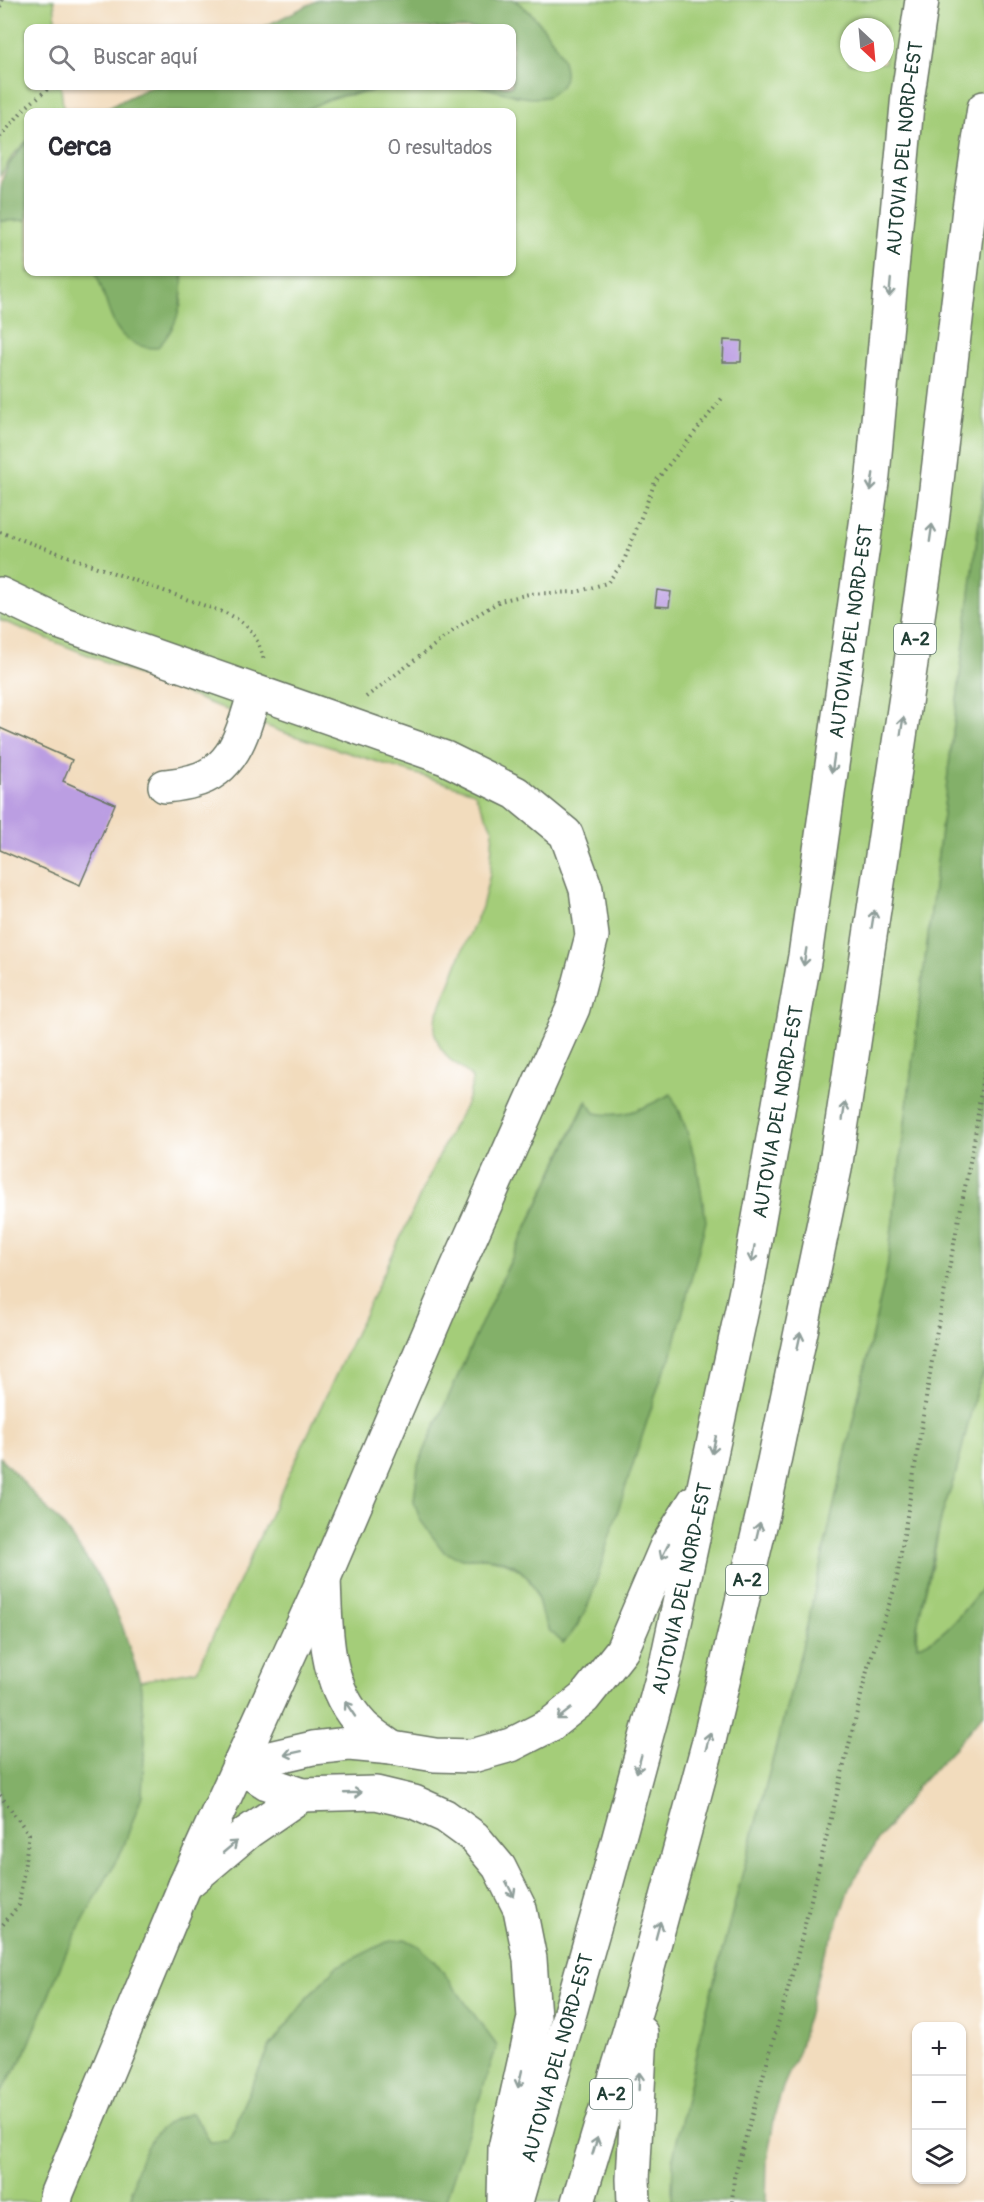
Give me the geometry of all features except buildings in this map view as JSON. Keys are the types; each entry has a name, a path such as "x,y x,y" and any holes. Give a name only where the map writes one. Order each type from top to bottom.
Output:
{"main road":[{"name":"AUTOVIA DEL NORD-EST","path":"516,2202 599,1911 667,1660 706,1483 765,1188 821,854 873,475 908,94 922,0"},
{"name":"A-2","path":"578,2202 643,1986 708,1745 764,1509 835,1169 932,523 969,209 984,108"},
{"path":"0,594 61,623 445,758 516,793 566,834 586,889 592,936 573,1008 456,1270 324,1578 185,1885 55,2202"},
{"path":"165,786 195,781 219,768 240,742 255,691"},
{"path":"239,1765 349,1744 435,1755 472,1756 511,1745 550,1725 584,1698 622,1650 666,1547 706,1483"},
{"path":"324,1578 326,1638 335,1682 348,1708 363,1726 392,1748"},
{"path":"239,1765 267,1783 303,1795 376,1793 414,1802 445,1816 474,1838 499,1867 520,1909 530,1959 534,2018 505,2148 504,2202"},
{"path":"185,1885 248,1832 303,1795"},
{"path":"634,2202 633,2179 643,1986"}],"path":[{"path":"0,7 2,0"},
{"path":"0,137 24,108 46,90"},
{"path":"338,720 375,689 452,632 500,601 529,594 577,592 607,583 623,563 656,482 723,397"},
{"path":"0,532 215,609 242,621 253,632 264,660 264,676 255,691"},
{"path":"732,2202 734,2178 797,1957 868,1667 896,1584 937,1330 975,1136 984,1067"},
{"path":"0,1795 29,1834 19,1905 0,1928"}],"green space":[{"path":"0,0 54,0 56,24 24,24 24,90 61,90 63,108 24,108 24,144 13,155 0,176"},
{"path":"318,0 514,0 533,16 553,41 561,55 565,69 564,81 557,90 546,97 520,96 494,90 516,90 516,24 270,24"},
{"path":"514,0 984,0 984,481 887,1269 802,1648 701,2031 673,2158 672,2202 445,2202 461,2151 484,2031 435,1961 336,1967 310,1995 270,2047 228,2141 210,2142 202,2127 132,2188 132,2202 0,2202 0,2094 25,2054 67,1950 123,1848 141,1795 145,1739 140,1681 197,1670 451,1130 468,1099 472,1078 449,1059 440,1047 435,1034 435,1021 482,907 490,874 493,830 474,792 282,732 0,620 0,221 24,220 24,276 97,276 104,298 181,306 183,276 516,276 516,108 310,108 337,97 380,90 495,90 519,97 562,58 542,26 529,11","holes":["586,1101 595,1113 611,1116 631,1113 644,1107 680,1111 697,1167 700,1186 671,1358 662,1375 588,1606 573,1632 563,1643 549,1626 531,1583 524,1574 496,1560 462,1559 414,1502 418,1465 486,1313"]},
{"path":"144,90 376,90 342,95 310,108 107,108"},
{"path":"24,145 24,220 0,221 1,185 12,160"},
{"path":"97,276 183,276 182,294 175,322 171,331 157,348 141,346 129,341 120,332"},
{"path":"984,481 984,1371 976,1391 956,1473 942,1514 916,1631 917,1646 927,1643 954,1622 984,1586 984,1713 918,1786 876,1843 849,1888 834,1934 822,1958 799,2050 783,2087 775,2114 767,2160 766,2202 672,2202 673,2158 701,2031 802,1648 887,1269"},
{"path":"671,1094 686,1128 697,1167 706,1221 671,1358 662,1375 593,1591 581,1619 563,1643 549,1630 529,1578 514,1565 496,1559 478,1557 462,1559 444,1552 421,1521 414,1502 418,1465 486,1313 587,1101 595,1113 616,1114 635,1111"},
{"path":"984,1371 984,1586 945,1630 937,1637 917,1646 918,1620 942,1514 956,1473 976,1391"},
{"path":"0,1457 65,1528 97,1574 122,1625 140,1681 145,1739 142,1795 123,1848 67,1950 25,2054 0,2093"},
{"path":"405,1939 419,1946 435,1961 497,2046 445,2202 132,2202 137,2168 146,2147 160,2129 171,2121 191,2113 210,2142 228,2141 270,2047 310,1995 336,1967 387,1942"}]}
